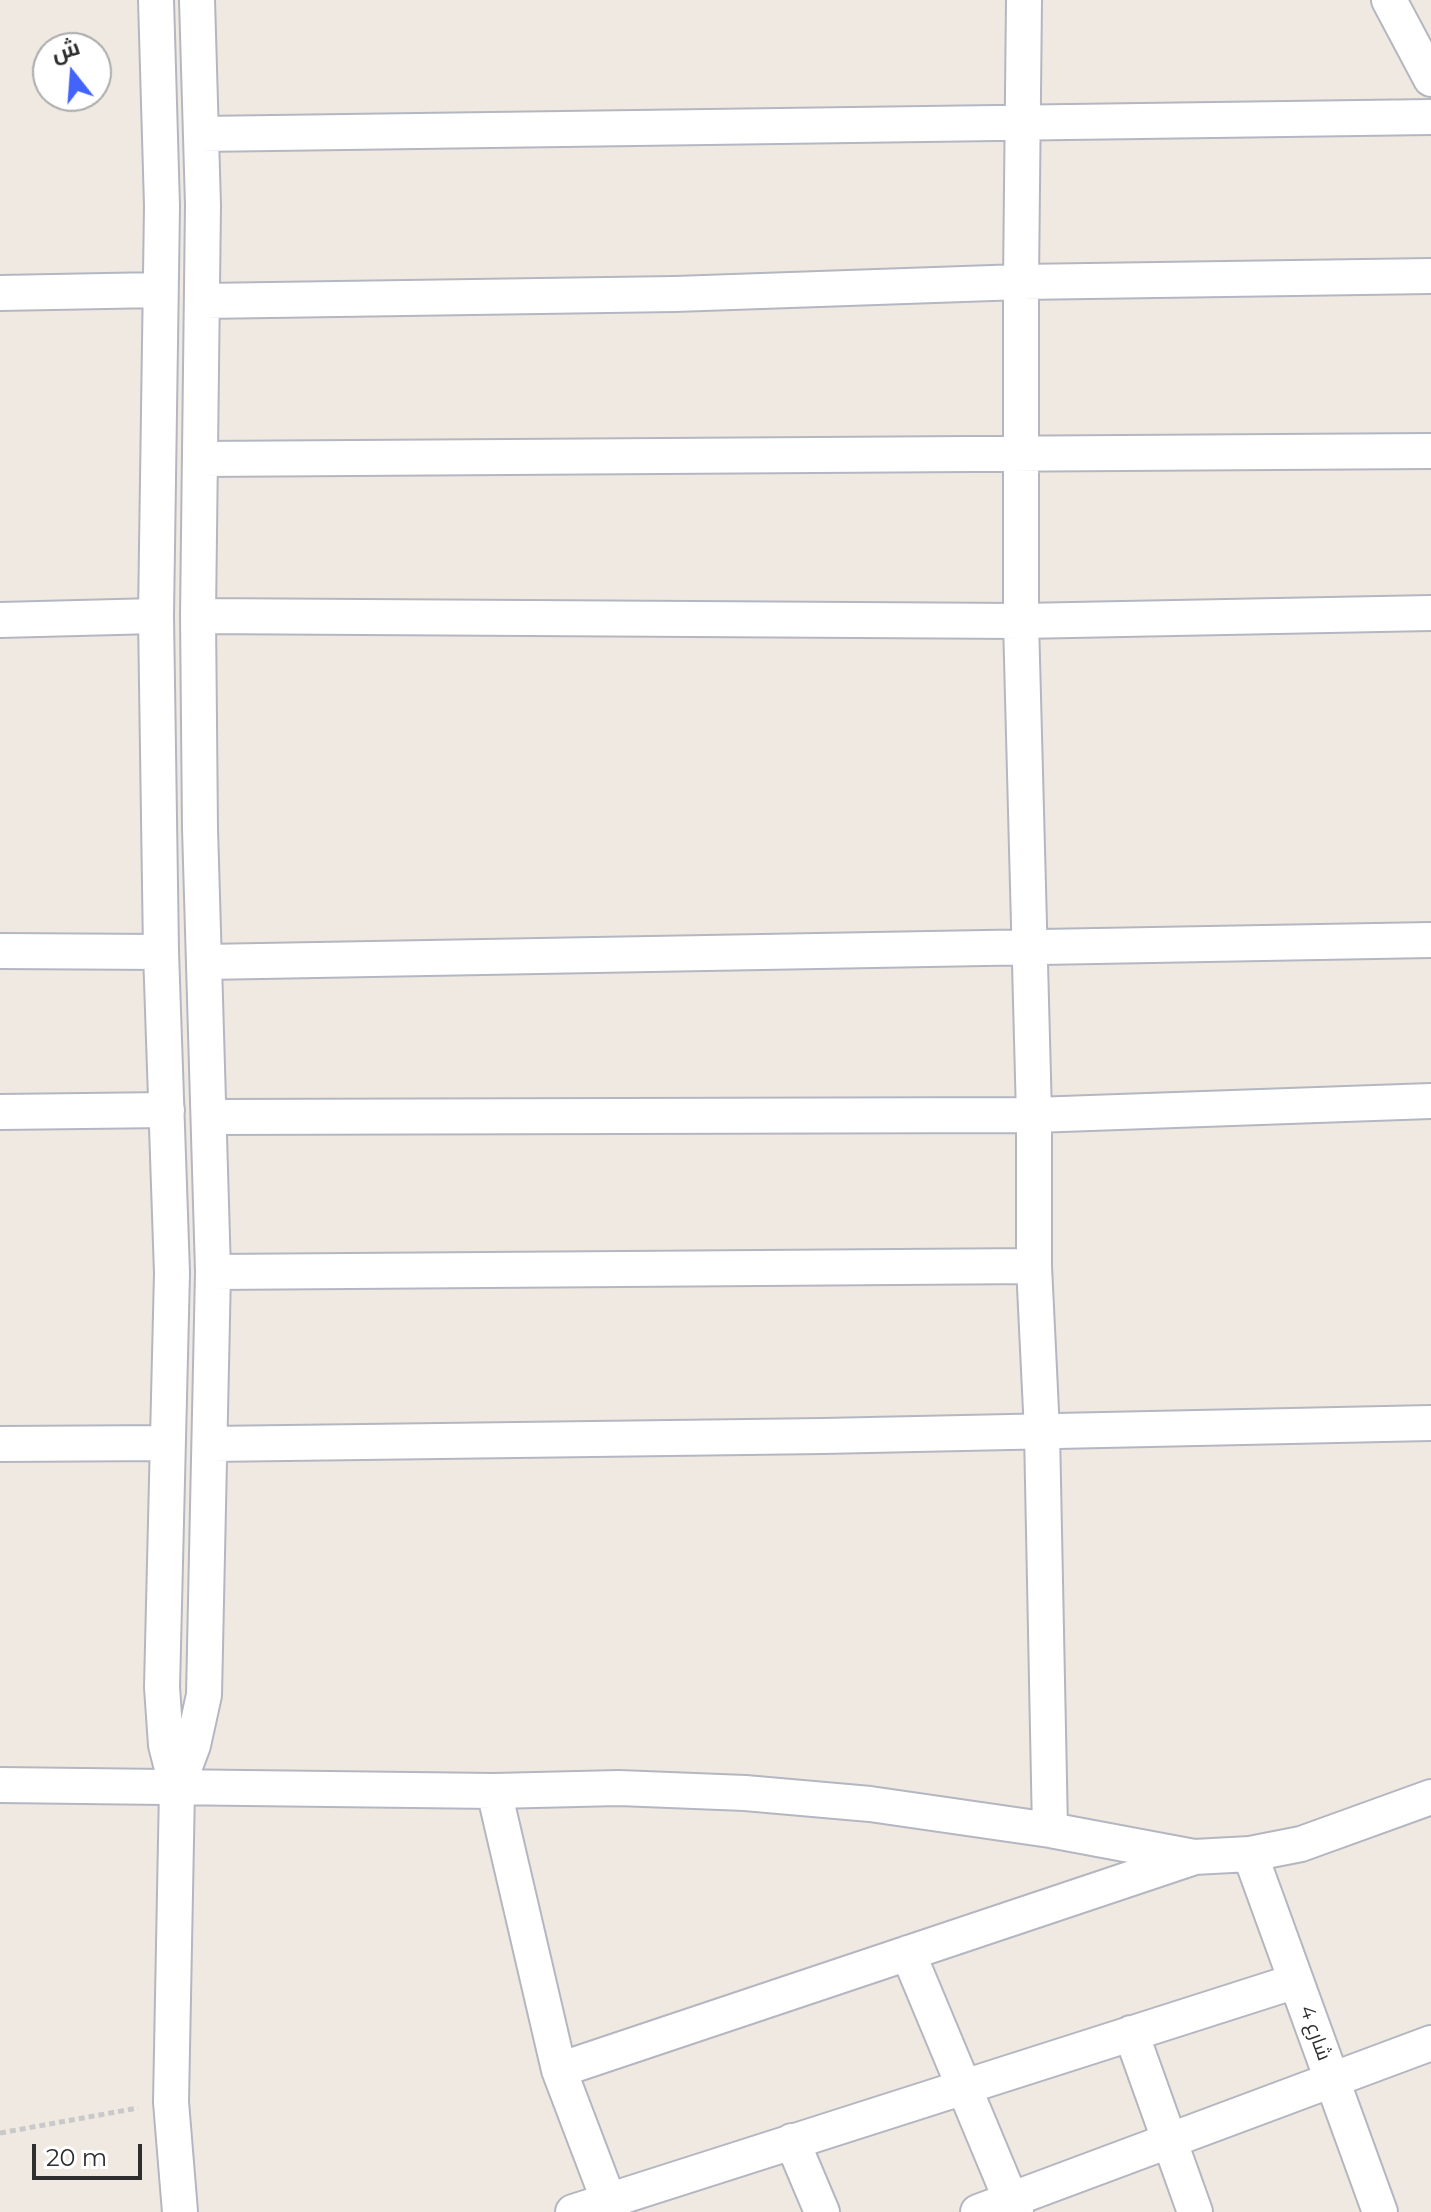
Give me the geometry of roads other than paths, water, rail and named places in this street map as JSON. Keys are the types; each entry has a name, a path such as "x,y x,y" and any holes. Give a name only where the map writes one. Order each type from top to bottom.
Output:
{"street":[{"path":"156,0 162,206 156,616 161,952 172,1273 162,1687 166,1745 177,1788 171,2102 180,2212"},
{"path":"177,1788 193,1745 204,1695 213,1272 200,828 198,616 203,301 197,0"},
{"path":"1024,0 1021,621 1034,1115 1034,1266 1042,1432 1050,1830"},
{"path":"1389,0 1431,79"},
{"path":"201,134 1431,117"},
{"path":"203,301 675,294 1021,282 1431,276"},
{"path":"0,293 159,290"},
{"path":"200,459 1431,451"},
{"path":"198,616 1021,621 1431,613"},
{"path":"0,620 156,616"},
{"path":"160,827 200,828"},
{"path":"205,962 1431,940"},
{"path":"0,951 161,952"},
{"path":"210,1117 1034,1115 1431,1101"},
{"path":"0,1112 167,1110"},
{"path":"213,1272 1034,1266"},
{"path":"210,1444 1431,1423"},
{"path":"0,1444 167,1443"},
{"path":"0,1785 494,1791 619,1788 745,1793 870,1804 1050,1830 1194,1857 1250,1854 1301,1844 1431,1797"},
{"path":"494,1791 559,2070 610,2206"},
{"name":"شارع 4","path":"1250,1854 1380,2212"},
{"path":"559,2070 1194,1857"},
{"path":"908,1953 1013,2206"},
{"path":"573,2212 610,2206 792,2141 1296,1981"},
{"path":"1131,2033 1195,2212"},
{"path":"978,2212 1013,2206 1169,2141 1431,2043"},
{"path":"792,2141 822,2212"}]}
